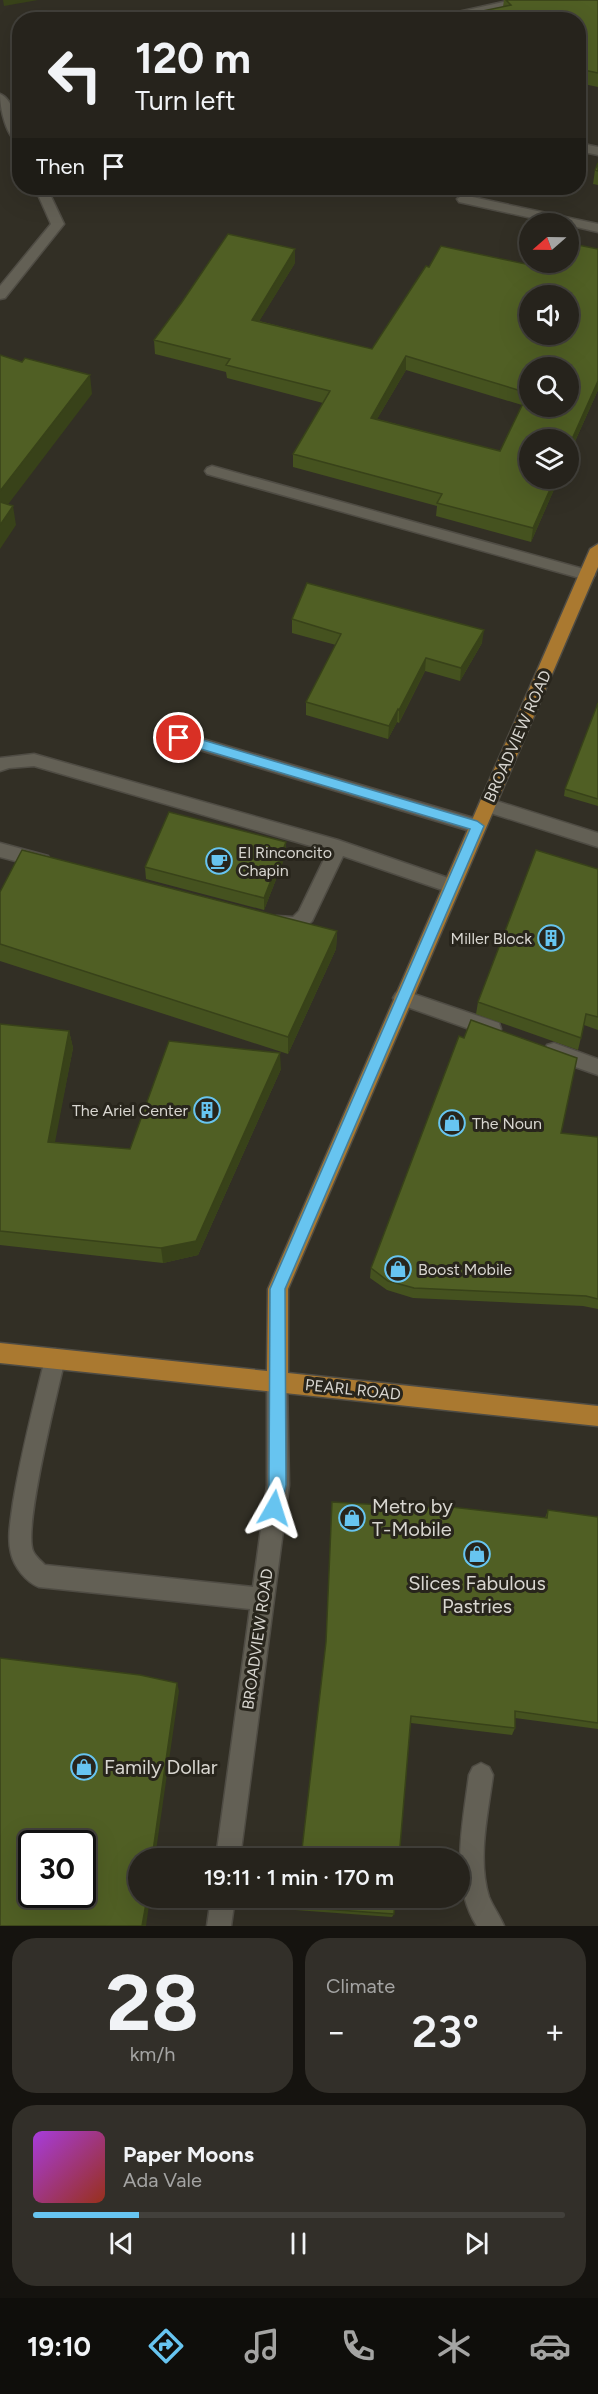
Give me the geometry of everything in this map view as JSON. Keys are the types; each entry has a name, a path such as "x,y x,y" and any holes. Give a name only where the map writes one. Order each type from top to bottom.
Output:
{"main road":[{"name":"BROADVIEW ROAD","path":"277,1381 278,1289 598,549"},
{"name":"PEARL ROAD","path":"0,1353 598,1416"}],"street":[{"path":"468,12 529,0"},
{"path":"4,100 12,120"},
{"path":"0,295 57,224 44,195"},
{"path":"463,199 598,228"},
{"path":"212,471 587,575"},
{"path":"179,738 477,826"},
{"path":"0,765 7,762 34,760 338,847 451,886"},
{"path":"487,805 598,840"},
{"path":"263,919 286,925 299,922 308,914 338,847"},
{"path":"0,850 57,865"},
{"path":"402,998 514,1037"},
{"path":"535,1044 598,1067"},
{"path":"55,1359 32,1461 20,1533 21,1553 39,1576 262,1599"},
{"name":"BROADVIEW ROAD","path":"229,1848 278,1485 277,1381"},
{"path":"481,1775 473,1851 475,1884 476,1896 492,1926"},
{"path":"219,1926 222,1908"}],"building":[{"path":"506,0 598,0 598,73 586,70 586,12 478,12 511,5"},
{"path":"228,234 295,249 252,320 372,349 441,246 519,263 519,273 579,273 579,245 598,249 598,381 577,429 519,429 519,489 550,489 533,528 437,503 442,494 293,454 330,391 226,365 230,359 154,340","holes":["406,356 519,390 519,357 579,357 579,417 519,417 519,412 500,451 371,418"]},
{"path":"0,355 22,362 25,358 90,375 0,491"},
{"path":"0,502 13,506 0,525"},
{"path":"307,583 484,630 461,668 426,658 389,726 306,702 341,634 292,619"},
{"path":"598,703 598,799 565,789"},
{"name":"El Rinconcito Chapin","path":"169,812 286,842 264,898 145,867"},
{"path":"22,850 337,931 288,1037 0,944 0,892"},
{"name":"Miller Block","path":"536,850 598,869 598,1017 586,1014 581,1038 478,1002"},
{"path":"471,1020 577,1058 561,1133 598,1137 598,1299 586,1296 414,1288 388,1281 371,1268 459,1036 464,1038"},
{"name":"The Ariel Center","path":"0,1024 69,1031 48,1142 130,1149 169,1041 280,1053 196,1241 161,1248 0,1231"},
{"path":"332,1502 433,1508 434,1505 547,1518 548,1510 598,1517 598,1723 515,1711 515,1728 411,1716 400,1848 302,1848 326,1642"},
{"name":"Family Dollar","path":"0,1658 140,1675 177,1683 153,1848 128,1848 128,1908 145,1908 142,1926 0,1926"},
{"path":"309,1908 394,1908 394,1914"}],"place":[{"name":"El Rinconcito Chapin","path":"219,861"},
{"name":"Miller Block","path":"551,938"},
{"name":"The Ariel Center","path":"207,1110"},
{"name":"The Noun","path":"452,1123"},
{"name":"Boost Mobile","path":"398,1269"},
{"name":"Metro by T-Mobile","path":"352,1518"},
{"name":"Slices Fabulous Pastries","path":"477,1554"},
{"name":"Family Dollar","path":"84,1767"}],"route":[{"path":"179,738 477,826 278,1289 278,1485 274,1508"}]}
